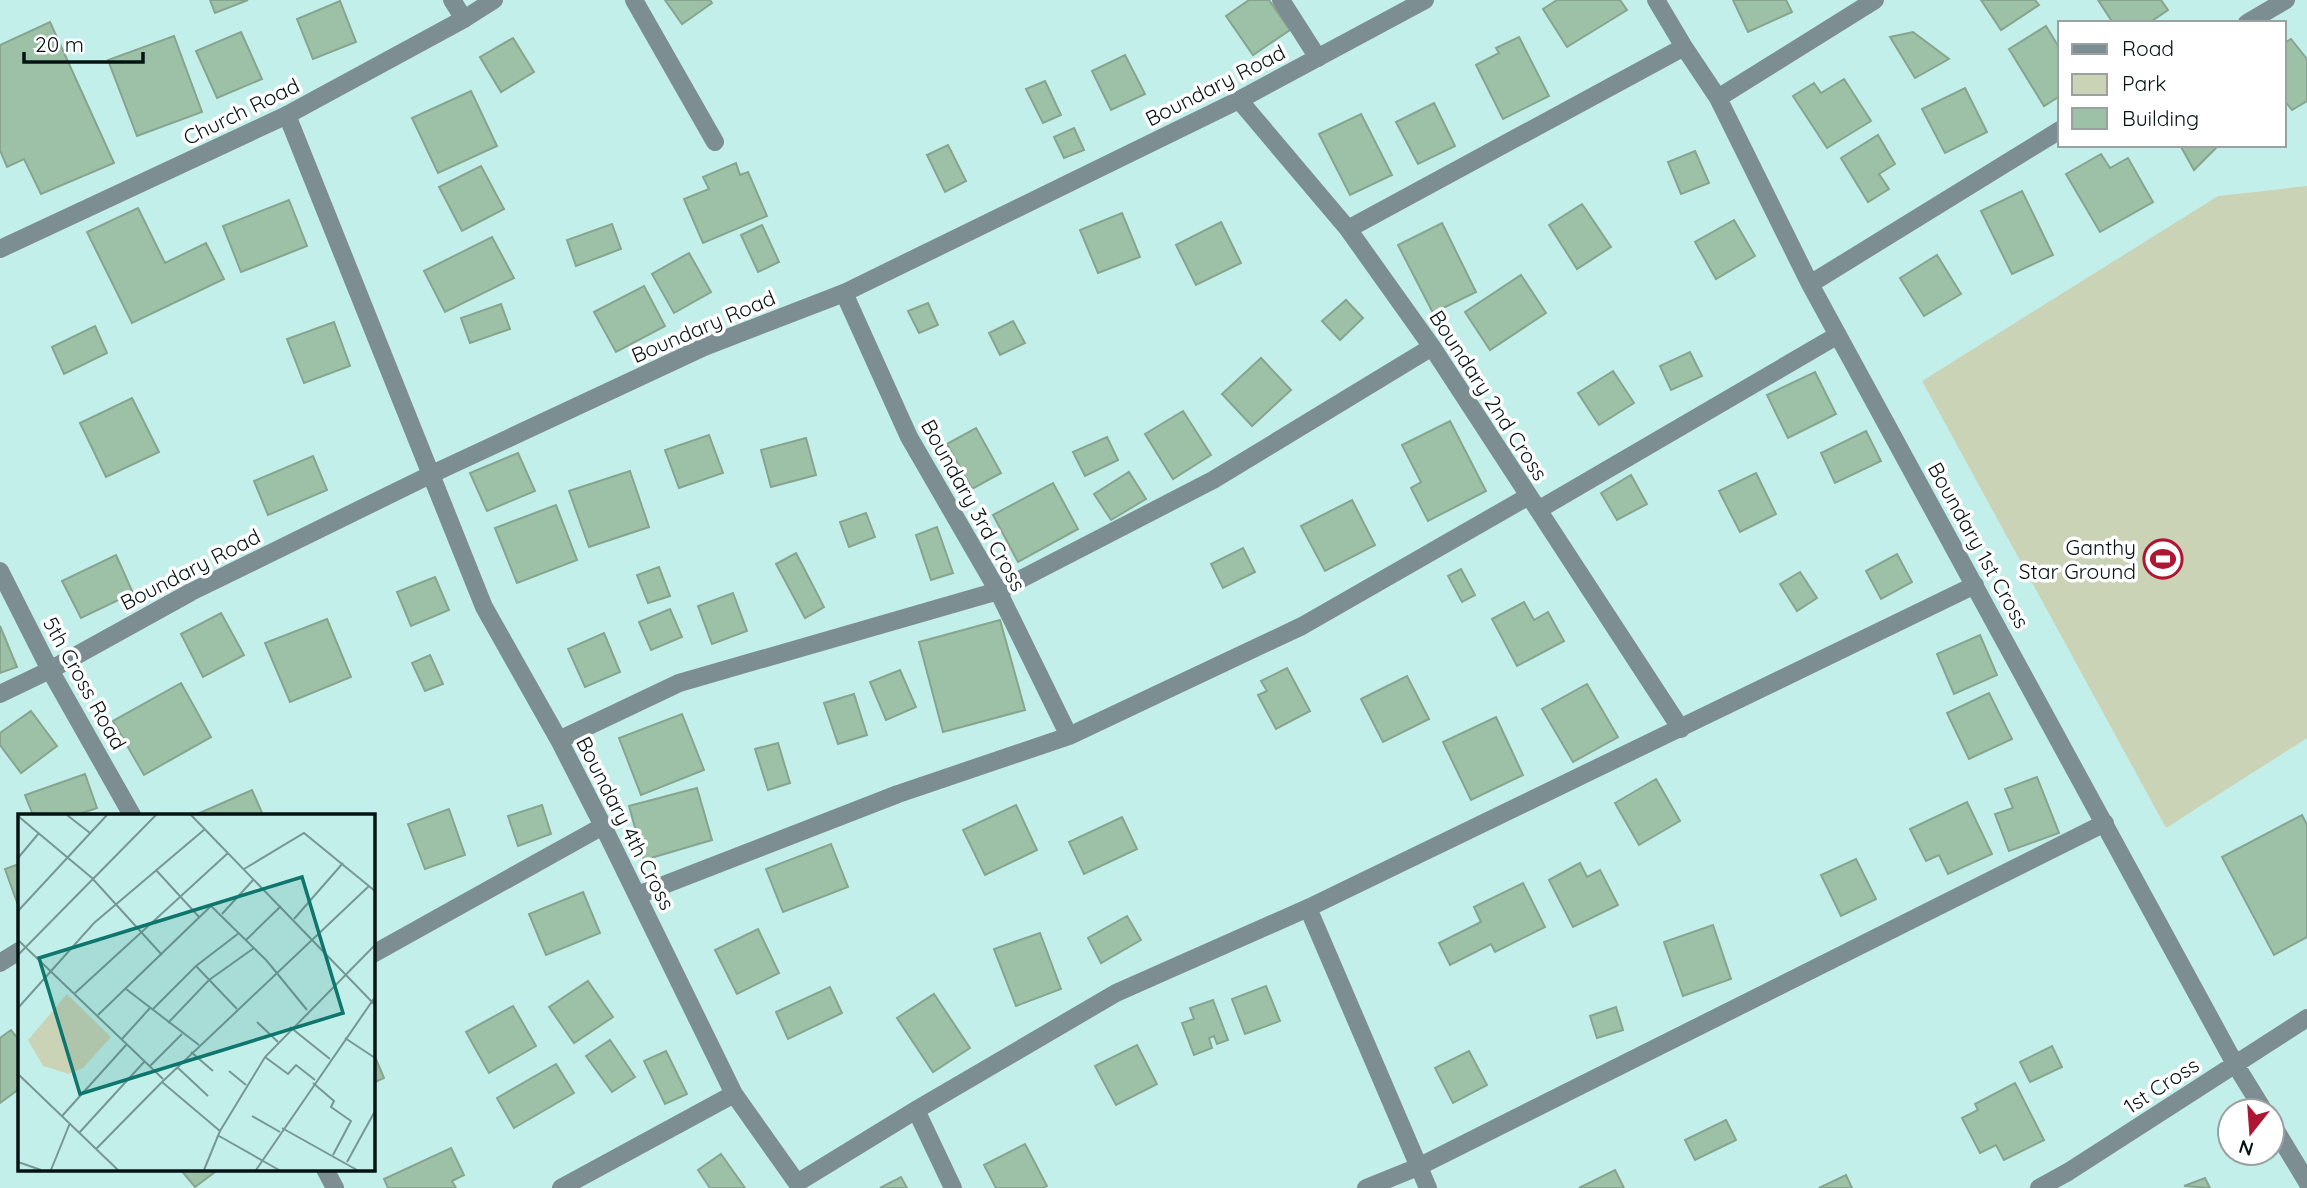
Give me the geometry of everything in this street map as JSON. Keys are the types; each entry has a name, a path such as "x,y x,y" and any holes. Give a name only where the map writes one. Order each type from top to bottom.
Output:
{"street":[{"path":"452,0 464,19"},
{"name":"Church Road","path":"0,249 287,115 494,0"},
{"path":"634,0 715,142"},
{"path":"1281,0 1318,58"},
{"name":"Boundary Road","path":"0,694 50,670 191,592 432,474 704,347 844,293 1239,100 1425,0"},
{"name":"Boundary 1st Cross","path":"1656,0 1718,98 1810,284 2255,1097"},
{"path":"1718,98 1875,0"},
{"path":"2250,21 2286,0"},
{"path":"1348,229 1684,47"},
{"name":"Boundary 2nd Cross","path":"1239,100 1348,229 1432,347 1681,729"},
{"name":"Boundary 4th Cross","path":"287,115 484,607 559,740 638,895 734,1094 797,1183 916,1110"},
{"path":"1810,284 2058,131"},
{"name":"Boundary 3rd Cross","path":"844,293 909,437 998,591 1069,736"},
{"path":"638,895 898,794 1069,736 1302,626 1533,503 1838,335"},
{"path":"559,740 679,683 998,591 1213,480 1432,347"},
{"name":"5th Cross Road","path":"0,571 50,670 131,814"},
{"path":"953,1188 916,1110 1116,993 1308,908 1975,585"},
{"path":"1366,1188 1418,1167 2105,823"},
{"path":"374,953 603,826"},
{"path":"1308,908 1428,1188"},
{"path":"0,963 18,952"},
{"name":"1st Cross","path":"2039,1188 2307,1018"},
{"path":"561,1188 734,1094"},
{"path":"2286,1147 2307,1182"},
{"path":"326,1170 335,1188"}],"green space":[{"name":"Ganthy Star Ground","path":"2307,186 2307,738 2166,828 1922,381 2218,196"}],"building":[{"path":"210,0 248,0 215,13"},
{"path":"665,0 710,0 712,3 682,24"},
{"path":"1249,0 1269,0 1290,30 1253,55 1226,16"},
{"path":"1557,0 1620,0 1627,10 1567,47 1543,9"},
{"path":"1733,0 1786,0 1792,12 1748,32"},
{"path":"1981,0 2035,0 2039,5 2001,30"},
{"path":"2098,0 2161,0 2168,10 2152,21 2112,21"},
{"path":"340,1 356,42 313,59 297,19"},
{"path":"50,22 114,163 41,194 24,159 7,167 0,150 0,45"},
{"path":"2046,26 2058,46 2058,97 2044,106 2009,49"},
{"path":"241,32 262,79 217,98 196,51"},
{"path":"1913,32 1949,59 1915,78 1890,37"},
{"path":"174,36 202,112 137,136 108,60"},
{"path":"1519,37 1549,96 1503,119 1476,65 1499,53 1496,48"},
{"path":"513,38 534,72 501,92 480,57"},
{"path":"2291,39 2307,59 2307,101 2292,110 2286,102 2286,42"},
{"path":"1125,55 1145,94 1111,110 1092,71"},
{"path":"1844,79 1871,121 1827,148 1793,96 1814,83 1821,93"},
{"path":"1045,81 1061,115 1043,123 1026,89"},
{"path":"1965,88 1987,132 1945,153 1922,109"},
{"path":"471,91 497,146 438,173 412,118"},
{"path":"1434,103 1455,146 1418,164 1396,122"},
{"path":"1361,114 1392,175 1350,195 1319,134"},
{"path":"1074,128 1084,150 1064,158 1054,137"},
{"path":"1878,135 1895,164 1879,174 1889,189 1868,202 1841,158"},
{"path":"948,145 966,181 945,192 927,155"},
{"path":"2181,147 2217,147 2194,170"},
{"path":"1695,151 1709,183 1681,194 1668,162"},
{"path":"2101,154 2110,168 2128,158 2153,202 2100,232 2066,174"},
{"path":"736,163 740,175 748,172 767,216 703,243 684,199 709,189 703,177"},
{"path":"481,166 504,209 462,231 439,187"},
{"path":"2022,191 2053,255 2012,274 1981,211"},
{"path":"289,200 307,246 241,272 223,226"},
{"path":"1582,204 1611,247 1577,269 1549,225"},
{"path":"138,208 165,263 206,243 224,279 132,323 87,232"},
{"path":"1122,213 1140,257 1098,273 1080,230"},
{"path":"1734,220 1755,256 1716,279 1695,242"},
{"path":"1221,222 1241,263 1196,285 1176,245"},
{"path":"1442,223 1476,292 1433,313 1398,245"},
{"path":"612,224 621,249 576,266 567,240"},
{"path":"762,225 779,262 758,272 741,235"},
{"path":"492,237 514,278 445,312 424,271"},
{"path":"689,253 711,292 674,313 652,274"},
{"path":"1937,255 1961,294 1924,316 1900,278"},
{"path":"1521,275 1546,313 1490,350 1465,312"},
{"path":"644,286 665,326 616,352 594,312"},
{"path":"1346,300 1363,318 1340,340 1322,321"},
{"path":"928,303 938,325 919,333 908,311"},
{"path":"501,304 510,329 470,343 461,318"},
{"path":"1013,321 1025,343 1000,355 989,333"},
{"path":"334,322 350,366 304,383 287,339"},
{"path":"95,326 107,353 64,374 52,347"},
{"path":"1690,352 1702,376 1671,390 1660,366"},
{"path":"1261,358 1291,390 1252,426 1222,394"},
{"path":"1613,371 1634,403 1599,425 1578,393"},
{"path":"1815,372 1836,414 1788,438 1767,395"},
{"path":"132,398 159,452 106,477 80,423"},
{"path":"1183,411 1211,455 1173,479 1145,434"},
{"path":"1450,421 1486,491 1428,521 1411,488 1421,482 1402,445"},
{"path":"976,428 1001,473 972,489 947,444"},
{"path":"1866,431 1881,461 1835,483 1821,453"},
{"path":"709,435 723,473 679,488 665,450"},
{"path":"1107,437 1118,460 1085,476 1073,452"},
{"path":"806,438 816,475 771,487 761,450"},
{"path":"518,453 535,491 487,511 470,473"},
{"path":"313,456 327,490 268,515 254,481"},
{"path":"630,471 649,527 589,547 569,491"},
{"path":"1129,472 1146,499 1111,520 1094,494"},
{"path":"1756,473 1776,514 1740,532 1719,491"},
{"path":"1631,475 1647,504 1617,520 1601,493"},
{"path":"1053,483 1078,529 1018,562 993,515"},
{"path":"1352,500 1375,545 1325,571 1301,526"},
{"path":"556,505 577,560 517,583 495,528"},
{"path":"866,513 875,537 849,547 840,522"},
{"path":"937,527 953,573 931,580 916,535"},
{"path":"1243,548 1255,572 1223,588 1211,564"},
{"path":"796,553 824,607 805,618 776,564"},
{"path":"1897,554 1912,582 1881,599 1866,571"},
{"path":"116,555 133,593 81,618 62,581"},
{"path":"659,567 670,596 648,603 637,575"},
{"path":"1461,569 1475,595 1462,602 1448,576"},
{"path":"1800,572 1817,598 1797,611 1780,584"},
{"path":"435,577 449,610 411,626 397,592"},
{"path":"733,593 747,631 712,644 698,606"},
{"path":"1524,602 1534,620 1548,612 1564,641 1517,666 1492,619"},
{"path":"670,609 682,637 651,650 639,622"},
{"path":"221,613 244,655 203,677 181,634"},
{"path":"327,619 351,677 290,702 265,643"},
{"path":"1000,620 1025,710 943,732 919,642"},
{"path":"0,626 17,667 0,673"},
{"path":"604,633 620,672 585,687 568,649"},
{"path":"1980,635 1997,675 1954,694 1937,654"},
{"path":"430,655 443,684 425,691 412,663"},
{"path":"1287,668 1310,711 1276,729 1258,695 1267,691 1261,681"},
{"path":"900,670 916,707 886,720 870,682"},
{"path":"1407,676 1429,719 1383,742 1361,699"},
{"path":"181,683 211,737 144,775 113,721"},
{"path":"1587,684 1618,737 1573,762 1542,709"},
{"path":"1989,693 2012,739 1969,759 1947,713"},
{"path":"854,694 867,735 838,744 824,703"},
{"path":"31,711 57,746 21,773 0,745 0,733"},
{"path":"682,714 704,770 641,795 619,738"},
{"path":"1496,717 1523,775 1471,800 1443,742"},
{"path":"778,743 790,783 768,790 755,749"},
{"path":"85,774 97,808 79,814 33,814 25,795"},
{"path":"2037,777 2059,833 2009,851 1995,814 2013,808 2005,789"},
{"path":"1656,779 1680,821 1639,845 1615,803"},
{"path":"697,788 712,840 644,860 629,806"},
{"path":"252,790 263,814 197,814"},
{"path":"1967,802 1992,854 1948,874 1939,855 1926,861 1910,829"},
{"path":"542,805 551,834 518,846 508,816"},
{"path":"1016,805 1037,850 985,875 963,830"},
{"path":"449,809 465,855 425,869 408,824"},
{"path":"2302,815 2307,825 2307,937 2274,955 2222,857"},
{"path":"1122,817 1137,849 1084,874 1069,842"},
{"path":"831,844 848,887 783,912 766,869"},
{"path":"1856,859 1876,899 1841,916 1821,875"},
{"path":"1580,863 1587,877 1600,870 1618,905 1573,927 1549,880"},
{"path":"18,864 18,905 5,869"},
{"path":"1523,883 1545,927 1495,952 1491,944 1450,965 1439,943 1481,922 1474,907"},
{"path":"583,892 600,933 546,955 529,914"},
{"path":"1127,916 1141,940 1101,963 1088,938"},
{"path":"1713,925 1731,979 1683,996 1664,942"},
{"path":"758,929 779,973 737,994 715,950"},
{"path":"1040,933 1061,989 1016,1006 994,949"},
{"path":"588,981 613,1017 574,1043 549,1007"},
{"path":"1266,986 1280,1021 1245,1034 1232,999"},
{"path":"830,987 842,1013 788,1039 776,1012"},
{"path":"934,994 970,1048 933,1072 897,1018"},
{"path":"1213,1000 1228,1040 1217,1044 1214,1036 1209,1038 1212,1048 1194,1055 1182,1023 1194,1019 1190,1008"},
{"path":"513,1006 536,1046 489,1073 466,1032"},
{"path":"1616,1007 1623,1030 1597,1038 1590,1016"},
{"path":"11,1030 18,1039 18,1090 0,1103 0,1038"},
{"path":"610,1040 635,1077 612,1092 586,1056"},
{"path":"1137,1045 1157,1084 1116,1105 1095,1066"},
{"path":"2052,1046 2062,1067 2030,1082 2020,1062"},
{"path":"666,1051 687,1094 665,1104 644,1061"},
{"path":"1469,1051 1487,1085 1453,1103 1435,1068"},
{"path":"374,1054 384,1078 374,1083"},
{"path":"556,1064 574,1093 514,1128 497,1098"},
{"path":"2015,1083 2044,1140 2004,1160 1996,1145 1980,1153 1962,1118 1978,1110 1975,1104"},
{"path":"1726,1120 1736,1140 1695,1160 1685,1140"},
{"path":"1025,1144 1047,1186 996,1188 984,1165"},
{"path":"451,1148 464,1175 452,1181 456,1188 388,1188 384,1179"},
{"path":"721,1154 745,1188 710,1188 698,1170"},
{"path":"181,1170 218,1170 195,1187"},
{"path":"1615,1170 1624,1188 1579,1188"},
{"path":"1846,1175 1852,1188 1819,1188"},
{"path":"901,1177 907,1188 880,1188"},
{"path":"2205,1178 2210,1188 2184,1186"}],"place":[{"name":"Ganthy Star Ground","path":"2163,559"}]}
